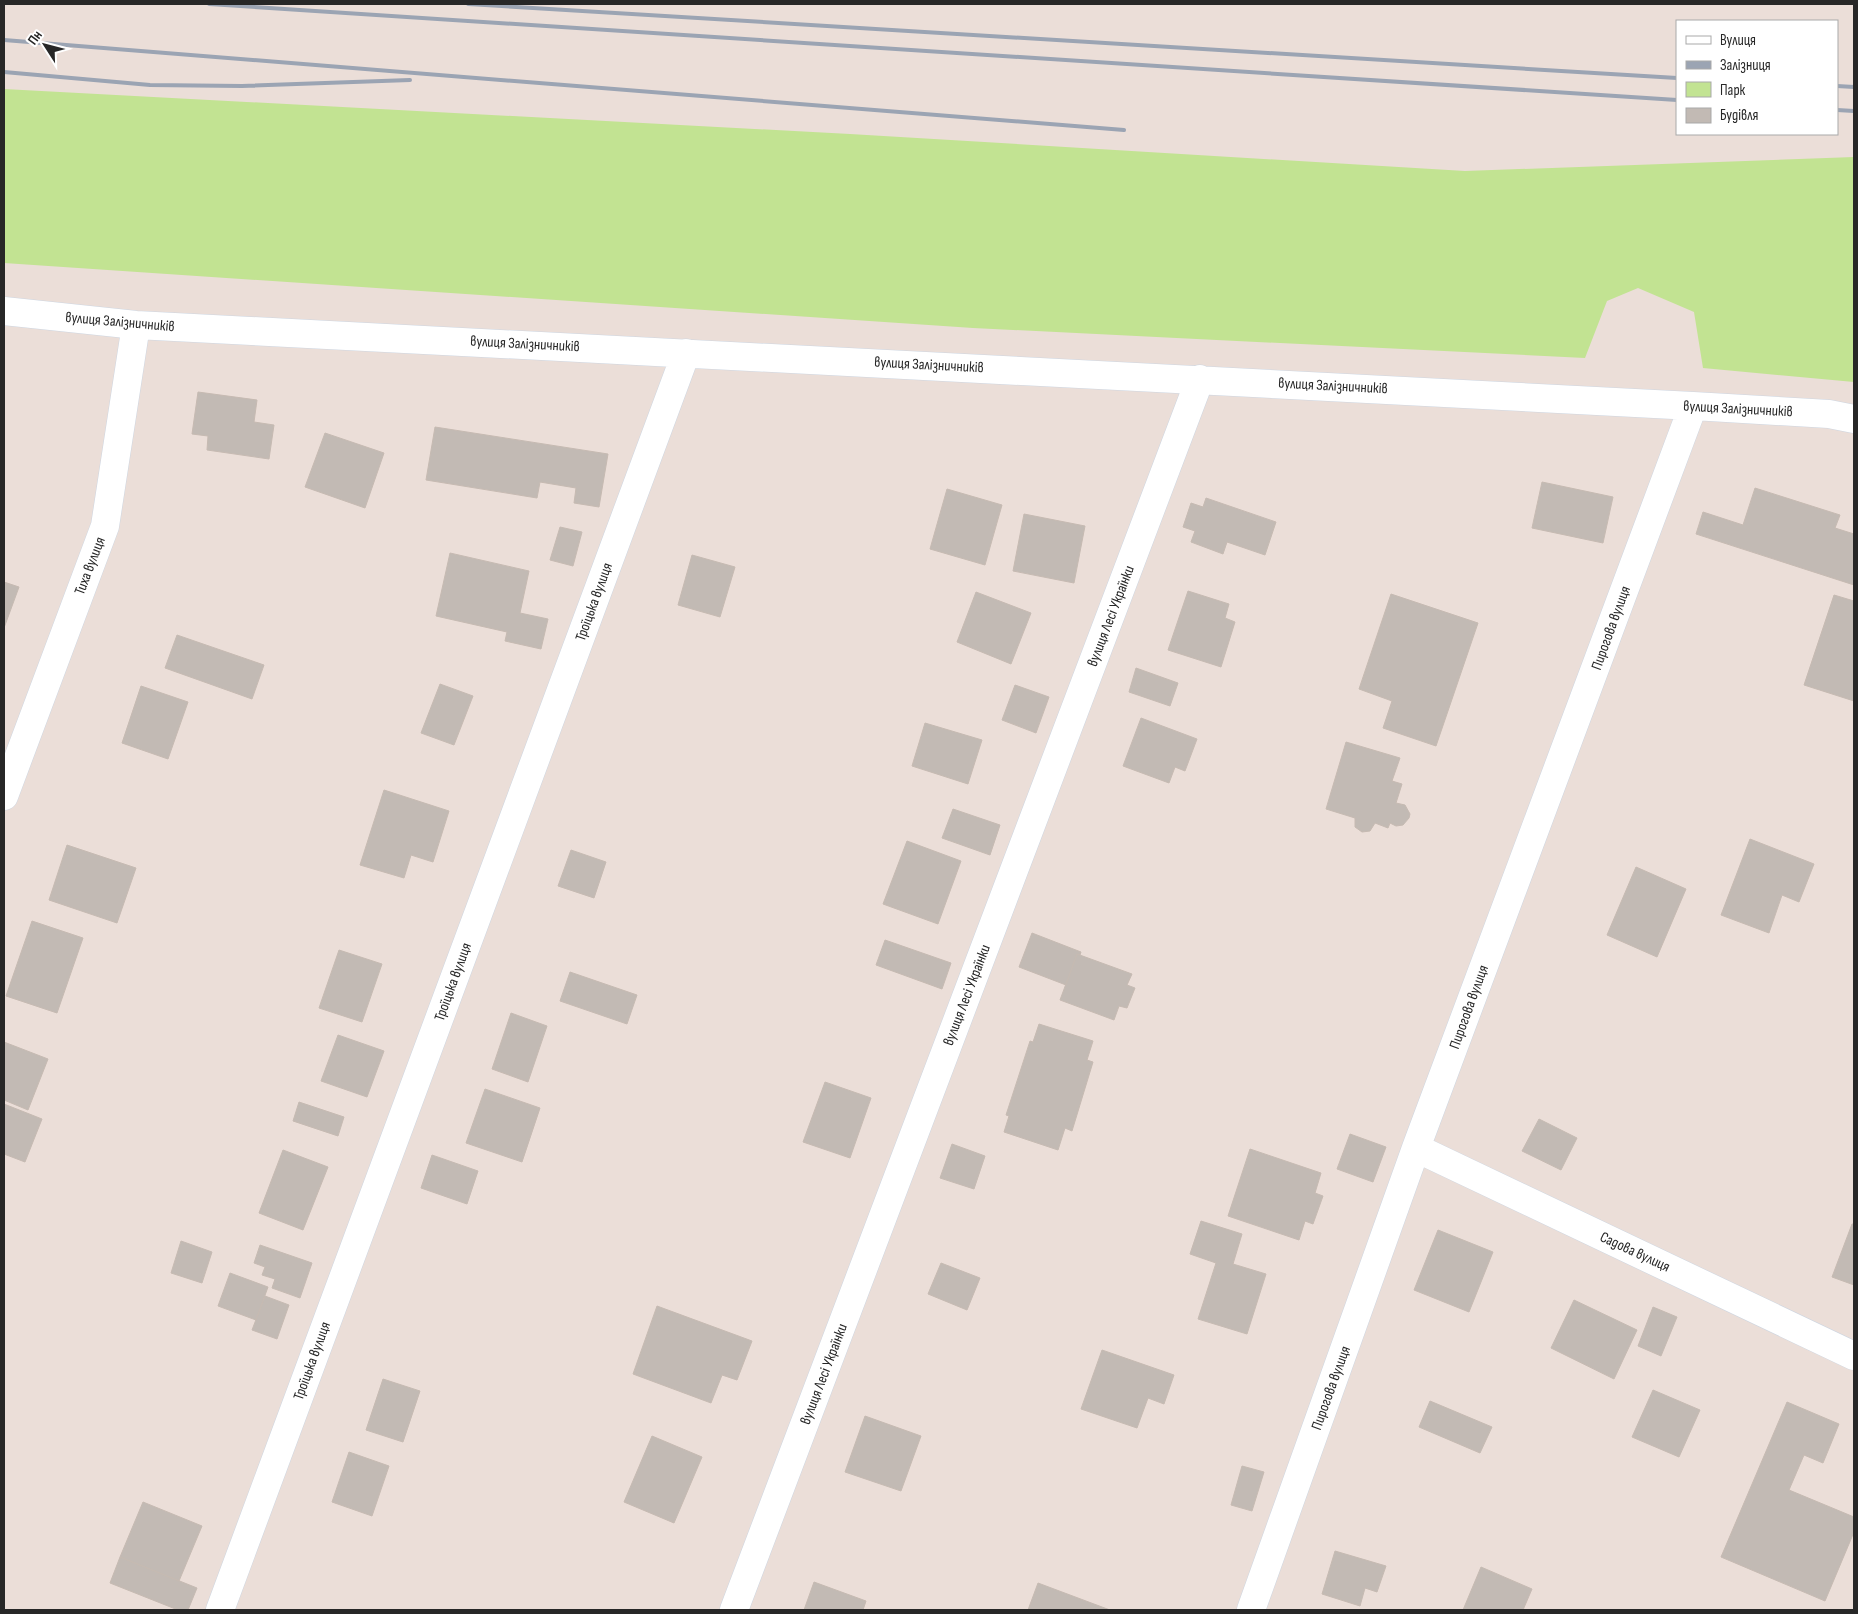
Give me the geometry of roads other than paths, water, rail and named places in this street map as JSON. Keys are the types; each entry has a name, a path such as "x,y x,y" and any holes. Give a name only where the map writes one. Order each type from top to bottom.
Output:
{"street":[{"name":"вулиця Залізничників","path":"4,311 136,325 1200,379 1829,414 1854,419"},
{"name":"Тиха вулиця","path":"4,796 105,526 136,325"},
{"name":"Троїцька вулиця","path":"220,1610 686,353"},
{"name":"вулиця Лесі Українки","path":"734,1610 1200,379"},
{"name":"Пирогова вулиця","path":"1256,1608 1416,1148 1693,406"},
{"name":"Садова вулиця","path":"1416,1148 1854,1356"}],"railway":[{"path":"209,4 1676,100"},
{"path":"468,4 1676,78"},
{"path":"4,40 1124,130"},
{"path":"4,72 150,85 242,86 410,80"},
{"path":"1838,86 1854,87"},
{"path":"1838,110 1854,111"}]}
